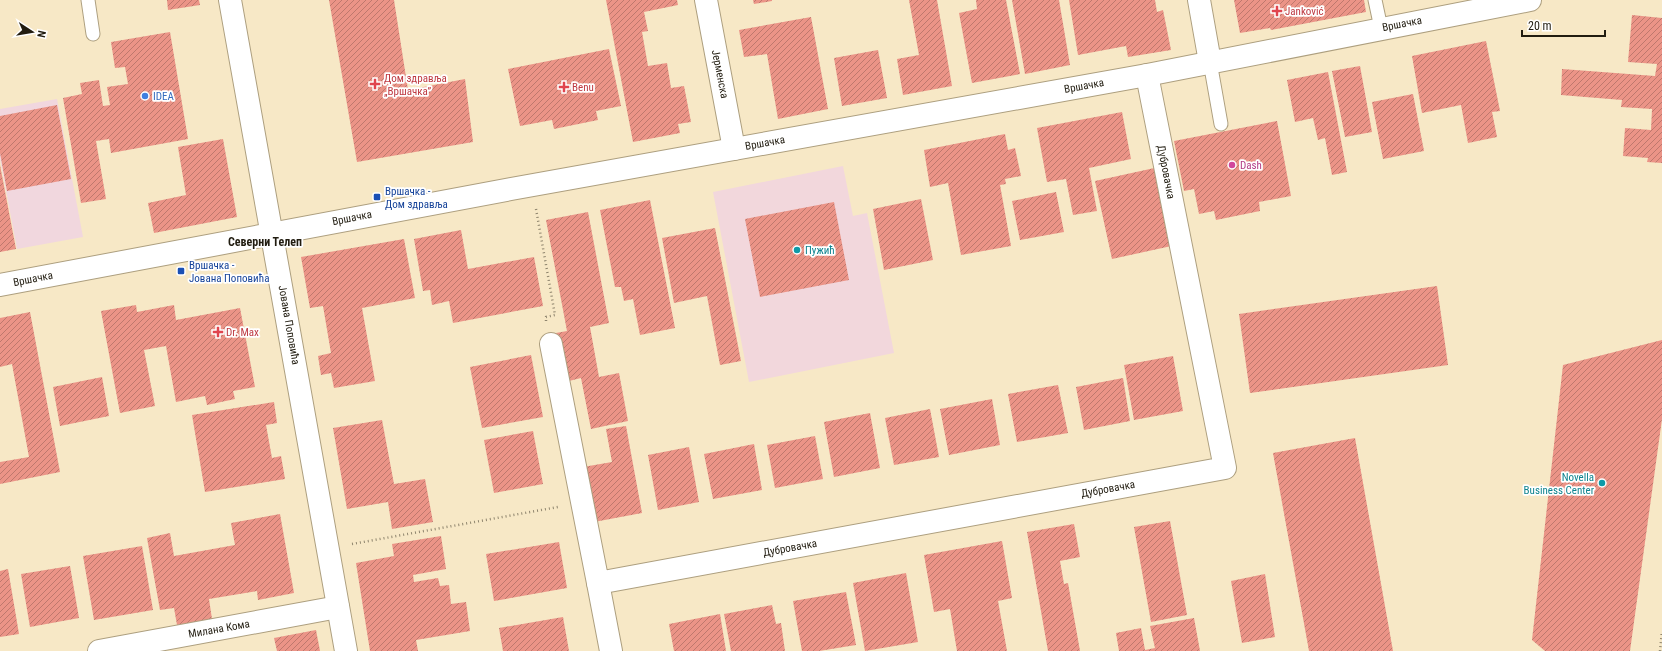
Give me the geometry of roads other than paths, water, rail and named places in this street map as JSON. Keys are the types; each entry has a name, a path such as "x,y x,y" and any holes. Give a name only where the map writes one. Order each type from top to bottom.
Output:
{"street":[{"name":"Јована Поповића","path":"230,0 346,651"},
{"name":"Јерменска","path":"706,0 734,149"},
{"path":"1199,0 1210,62"},
{"name":"Вршачка","path":"0,285 532,185 1146,75 1530,0"},
{"name":"Дубровачка","path":"598,583 1225,468 1146,75"},
{"path":"551,344 610,651"},
{"name":"Милана Кома","path":"99,651 338,607"}],"lane":[{"path":"88,0 93,34"},
{"path":"1375,0 1381,28"},
{"path":"1210,62 1221,124"}],"place":[{"name":"Janković","path":"1277,11"},
{"name":"Дом здравља „Вршачка”","path":"375,84"},
{"name":"Benu","path":"564,87"},
{"name":"IDEA","path":"145,96"},
{"name":"Dash","path":"1232,165"},
{"name":"Вршачка - Дом здравља","path":"377,197"},
{"name":"Пужић","path":"797,250"},
{"name":"Вршачка - Јована Поповића","path":"181,271"},
{"name":"Dr. Max","path":"218,332"},
{"name":"Novella Business Center","path":"1602,483"}],"district":[{"name":"Северни Телеп","path":"265,242"}]}
